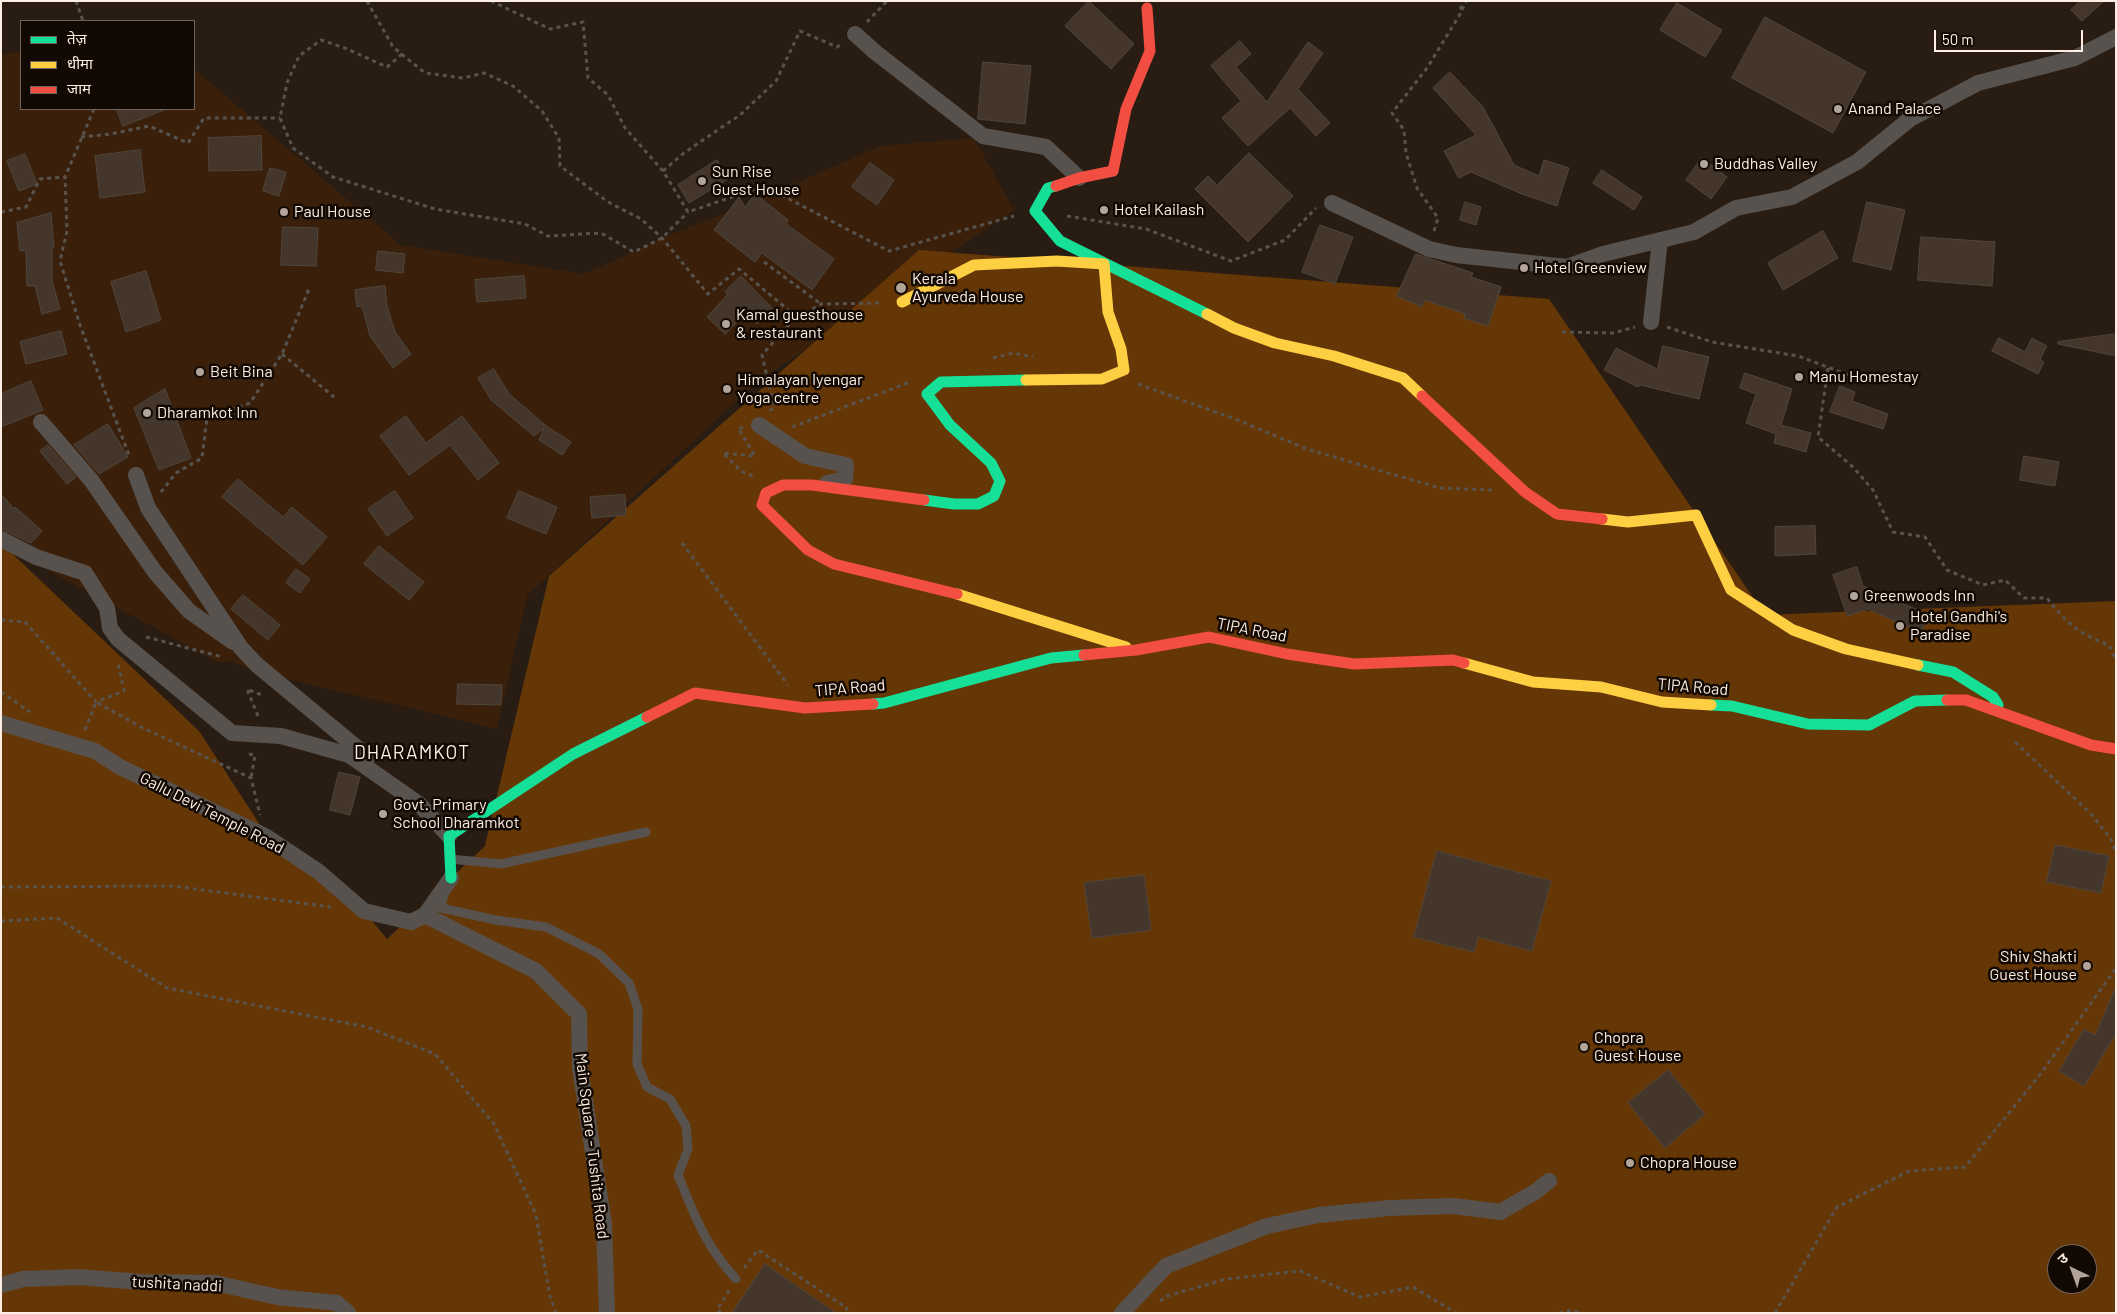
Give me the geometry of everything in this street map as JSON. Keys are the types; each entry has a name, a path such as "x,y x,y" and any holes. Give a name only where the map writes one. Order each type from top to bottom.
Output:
{"street":[{"path":"1147,8 1150,51 1126,108 1113,171 1079,178 1048,188 1035,211 1060,241 1234,328 1275,344 1334,356 1403,378 1525,492 1557,514 1628,522 1696,515 1731,590 1793,630 1846,649 1953,672 1993,697 2005,714"},
{"path":"856,34 875,52 983,136 1046,147 1079,178"},
{"path":"1332,203 1429,249 1456,255 1567,267 1603,254 1694,232 1736,208 1792,197 1857,162 1910,118 1978,83 2075,58 2116,37"},
{"path":"1651,322 1660,240"},
{"path":"902,302 974,266 1057,261 1104,264"},
{"path":"1104,264 1108,312 1121,349 1124,370 1102,379 941,382 927,394 950,425 991,463 1000,481 994,496 978,504 954,504 812,485 783,485 766,493 762,505 808,550 834,564 977,598 1136,650"},
{"path":"40,422 91,480 155,572 189,611 241,648"},
{"path":"759,425 805,456 846,465 845,480 812,485"},
{"path":"136,475 148,508 241,648 257,665 394,779 449,836 448,884 424,915"},
{"path":"1,539 36,557 85,573 107,608 114,634 232,733 281,736 349,755 419,804"},
{"name":"TIPA Road","path":"449,836 573,754 695,693 805,708 884,703 1051,658 1136,650 1209,637 1287,654 1354,664 1453,660 1533,682 1601,687 1662,702 1732,706 1808,724 1869,725 1915,701 1966,700 2091,745 2116,749"},
{"name":"Gallu Devi Temple Road","path":"1,723 95,751 120,767 265,836 319,872 364,911 411,922 424,915"},
{"name":"Main Square - Tushita Road","path":"424,915 536,972 579,1014 580,1068 604,1224 608,1313"},
{"path":"1122,1313 1166,1266 1266,1226 1319,1215 1389,1208 1454,1206 1500,1212 1550,1181"},
{"name":"tushita naddi","path":"1,1285 23,1279 78,1277 141,1282 215,1283 277,1297 337,1303 348,1313"}],"lane":[{"path":"450,859 501,864 646,832"},
{"path":"448,884 441,908 496,920 546,927 600,954 629,983 638,1009 637,1064 647,1087 670,1100 686,1126 688,1149 678,1175 698,1226 719,1260 736,1279"}],"path":[{"path":"76,1 83,20"},
{"path":"367,1 393,47 425,73 463,78 484,73 513,86 542,111 559,138 560,166 608,202 641,219 662,238 708,294 739,269 798,318"},
{"path":"491,1 550,28 584,22 588,78 608,95 625,128 663,171 688,212"},
{"path":"663,171 740,115 776,81 800,31 837,47 856,34 887,1"},
{"path":"1459,1 1462,11"},
{"path":"1438,218 1417,188 1406,153 1404,130 1392,113 1427,68 1462,11 1466,1"},
{"path":"402,54 387,67 345,48 321,40 299,56 287,83 280,118 293,148 333,177 379,192 435,209 525,224 548,236 601,233 634,252 662,238 688,212 764,186 889,250 1035,211 1146,229 1231,261 1285,240 1313,209 1332,203"},
{"path":"94,110 65,177 67,231 60,261 80,325 136,475"},
{"path":"81,137 111,134 149,126 188,143 204,118 280,118"},
{"path":"1,212 26,207 40,179 65,177"},
{"path":"764,262 821,304"},
{"path":"148,508 176,473 202,458 207,418 250,403 282,354 309,289"},
{"path":"778,487 741,471 723,453 755,456 738,428 759,425 774,407 762,355 792,321 821,304 902,302"},
{"path":"1562,332 1613,333 1651,322 1712,342 1798,356 1870,383"},
{"path":"984,360 1013,353 1040,358"},
{"path":"282,354 334,397"},
{"path":"1828,368 1818,437 1853,467 1873,490 1893,532 1925,538 1947,570 1984,585 2005,580 2024,598 2047,598 2062,617 2087,636 2109,646 2116,660"},
{"path":"1111,375 1235,419 1307,449 1440,488 1525,492"},
{"path":"772,434 911,381"},
{"path":"682,543 805,708"},
{"path":"1,620 25,622 96,702 141,727 251,778"},
{"path":"82,739 96,702 124,691 114,634 147,637 226,658"},
{"path":"257,686 262,695 247,689 266,735"},
{"path":"1,692 33,714"},
{"path":"232,733 234,749 255,755 251,778 265,836"},
{"path":"2010,737 2090,813 2110,839 2116,853"},
{"path":"1,887 173,886 336,907"},
{"path":"1,921 57,918 167,988 367,1027 434,1054 494,1124 536,1215 550,1297 556,1313"},
{"path":"1775,1313 1837,1207 1909,1170 1965,1167 2039,1076 2116,968"},
{"path":"721,1313 717,1310 736,1279 758,1250 847,1308 844,1313"},
{"path":"1153,1307 1167,1296 1226,1279 1300,1270 1360,1297 1414,1287 1456,1313"},
{"path":"1559,1313 1572,1310 1579,1313"}],"shaded area":[{"path":"20,52 20,110 195,110 195,70 401,245 584,274 662,238 747,205 880,146 974,138 1014,210 758,381 527,596 497,729 251,670 230,661 218,662 1,545 1,54"},
{"path":"919,250 1549,299 1765,615 2116,601 2116,1313 1,1313 1,543 199,731 264,831 364,911 387,939 485,846 549,576"}],"building":[{"path":"1089,1 1134,44 1111,69 1065,26"},
{"path":"2081,1 2104,1 2082,21 2071,10"},
{"path":"1677,3 1722,30 1705,57 1660,30"},
{"path":"1765,17 1866,72 1833,133 1732,78"},
{"path":"1240,41 1251,54 1236,67 1267,102 1308,42 1323,53 1298,89 1330,123 1316,136 1290,108 1248,146 1222,118 1241,101 1211,66"},
{"path":"983,62 1031,66 1025,124 978,119"},
{"path":"1450,72 1483,107 1514,165 1539,176 1544,160 1569,168 1557,206 1522,194 1471,172 1459,178 1444,151 1476,135 1433,88"},
{"path":"117,110 164,110 123,126"},
{"path":"261,136 262,170 209,171 208,138"},
{"path":"140,150 145,192 100,198 95,156"},
{"path":"1249,153 1293,196 1248,242 1195,189 1208,176 1217,185"},
{"path":"25,154 37,184 19,191 7,161"},
{"path":"1702,158 1727,177 1711,199 1686,180"},
{"path":"717,160 728,179 689,203 678,185"},
{"path":"870,163 894,180 877,205 852,187"},
{"path":"270,168 286,172 279,196 263,191"},
{"path":"1602,170 1642,197 1634,210 1593,183"},
{"path":"755,194 788,220 786,224 834,259 812,290 762,253 755,262 714,230 739,197 745,207"},
{"path":"1465,202 1481,207 1476,225 1460,220"},
{"path":"1867,202 1905,210 1891,270 1853,261"},
{"path":"51,213 54,247 52,247 52,281 60,309 42,314 35,286 27,286 26,250 20,251 17,223"},
{"path":"1320,225 1353,237 1335,284 1302,272"},
{"path":"283,227 318,228 316,266 281,265"},
{"path":"1823,231 1838,258 1783,290 1768,263"},
{"path":"1921,237 1995,242 1992,286 1918,280"},
{"path":"378,251 405,254 403,273 376,270"},
{"path":"1416,254 1473,273 1471,277 1501,287 1488,326 1464,318 1465,314 1425,300 1422,307 1397,296"},
{"path":"146,271 161,320 126,332 111,282"},
{"path":"524,276 526,298 477,302 475,280"},
{"path":"741,276 772,308 757,324 746,313 725,334 707,317 728,294 725,292"},
{"path":"385,286 387,306 395,332 411,354 393,368 370,336 362,306 357,307 355,290"},
{"path":"61,331 67,354 26,364 20,342"},
{"path":"2116,334 2116,356 2058,344 2058,342"},
{"path":"1999,338 2025,352 2032,338 2047,346 2040,359 2044,362 2038,374 1992,351"},
{"path":"1663,346 1709,357 1699,399 1640,385 1638,387 1604,370 1616,348 1657,369"},
{"path":"494,369 509,394 545,425 571,442 562,455 539,440 544,428 534,436 491,400 478,378"},
{"path":"1745,373 1792,389 1781,425 1811,433 1806,452 1774,443 1776,434 1746,423 1756,394 1740,388"},
{"path":"31,381 43,410 1,427 1,394"},
{"path":"1840,386 1855,392 1852,401 1888,414 1883,429 1830,412"},
{"path":"165,389 191,458 159,470 134,408"},
{"path":"406,416 426,443 462,416 499,463 478,480 450,445 409,475 380,436"},
{"path":"108,424 128,457 99,474 74,445"},
{"path":"48,445 76,477 67,484 40,451"},
{"path":"2024,456 2059,462 2055,486 2020,480"},
{"path":"238,479 283,517 292,507 327,537 303,565 222,497"},
{"path":"395,491 413,518 387,536 368,509"},
{"path":"519,491 557,507 546,534 507,518"},
{"path":"1,494 14,509 15,507 42,531 31,543 1,529"},
{"path":"625,495 626,515 592,518 590,497"},
{"path":"1815,526 1816,554 1775,556 1775,527"},
{"path":"379,546 424,582 409,600 364,564"},
{"path":"1857,567 1863,586 1929,615 1921,633 1868,609 1847,616 1833,575"},
{"path":"296,569 310,579 300,593 286,583"},
{"path":"243,595 280,625 268,640 231,609"},
{"path":"458,684 502,685 501,705 457,704"},
{"path":"339,772 360,777 350,815 330,810"},
{"path":"2055,845 2109,856 2101,893 2047,882"},
{"path":"1437,851 1551,881 1532,951 1478,937 1474,952 1414,937"},
{"path":"1144,875 1151,930 1092,938 1084,883"},
{"path":"2116,987 2116,1034 2084,1086 2059,1071 2084,1029 2095,1035"},
{"path":"1668,1070 1705,1114 1665,1148 1628,1103"},
{"path":"765,1264 836,1313 732,1313"}],"traffic: fast":[{"path":"1056,186 1048,188 1035,211 1060,241 1207,314"},
{"path":"924,500 954,504 978,504 994,496 1000,481 991,463 950,425 927,394 941,382 1026,380"},
{"path":"873,704 884,703 1051,658 1084,655"},
{"path":"1918,665 1953,672 1993,697 1998,705"},
{"path":"1711,705 1732,706 1808,724 1869,725 1915,701 1947,700"},
{"path":"451,878 449,836 573,754 647,717"}],"traffic: slow":[{"path":"902,302 974,265 1057,261 1104,264 1108,312 1121,349 1124,370 1102,379 1026,380"},
{"path":"1207,314 1234,328 1275,343 1334,356 1403,378 1422,396"},
{"path":"1602,519 1628,522 1696,515 1731,590 1793,630 1846,649 1918,665"},
{"path":"957,594 1126,647"},
{"path":"1464,663 1533,682 1601,687 1662,702 1711,705"}],"traffic: jam":[{"path":"1056,186 1079,178 1113,171 1126,109 1150,51 1147,8"},
{"path":"1422,396 1525,492 1557,514 1602,519"},
{"path":"924,500 812,485 783,485 766,493 762,505 808,550 834,564 957,594"},
{"path":"1084,655 1136,650 1209,637 1287,654 1354,664 1453,660 1464,663"},
{"path":"647,717 695,693 805,708 873,704"},
{"path":"1947,700 1966,700 2091,745 2116,749"}],"place":[{"name":"Anand Palace","path":"1838,109"},
{"name":"Buddhas Valley","path":"1704,164"},
{"name":"Sun Rise Guest House","path":"702,181"},
{"name":"Hotel Kailash","path":"1104,210"},
{"name":"Paul House","path":"284,212"},
{"name":"Hotel Greenview","path":"1524,268"},
{"name":"Kerala Ayurveda House","path":"901,288"},
{"name":"Kamal guesthouse & restaurant","path":"726,324"},
{"name":"Beit Bina","path":"200,372"},
{"name":"Manu Homestay","path":"1799,377"},
{"name":"Himalayan Iyengar Yoga centre","path":"727,389"},
{"name":"Dharamkot Inn","path":"147,413"},
{"name":"Greenwoods Inn","path":"1854,596"},
{"name":"Hotel Gandhi's Paradise","path":"1900,626"},
{"name":"Govt. Primary School Dharamkot","path":"383,814"},
{"name":"Shiv Shakti Guest House","path":"2087,966"},
{"name":"Chopra Guest House","path":"1584,1047"},
{"name":"Chopra House","path":"1630,1163"}],"district":[{"name":"DHARAMKOT","path":"412,753"}]}
